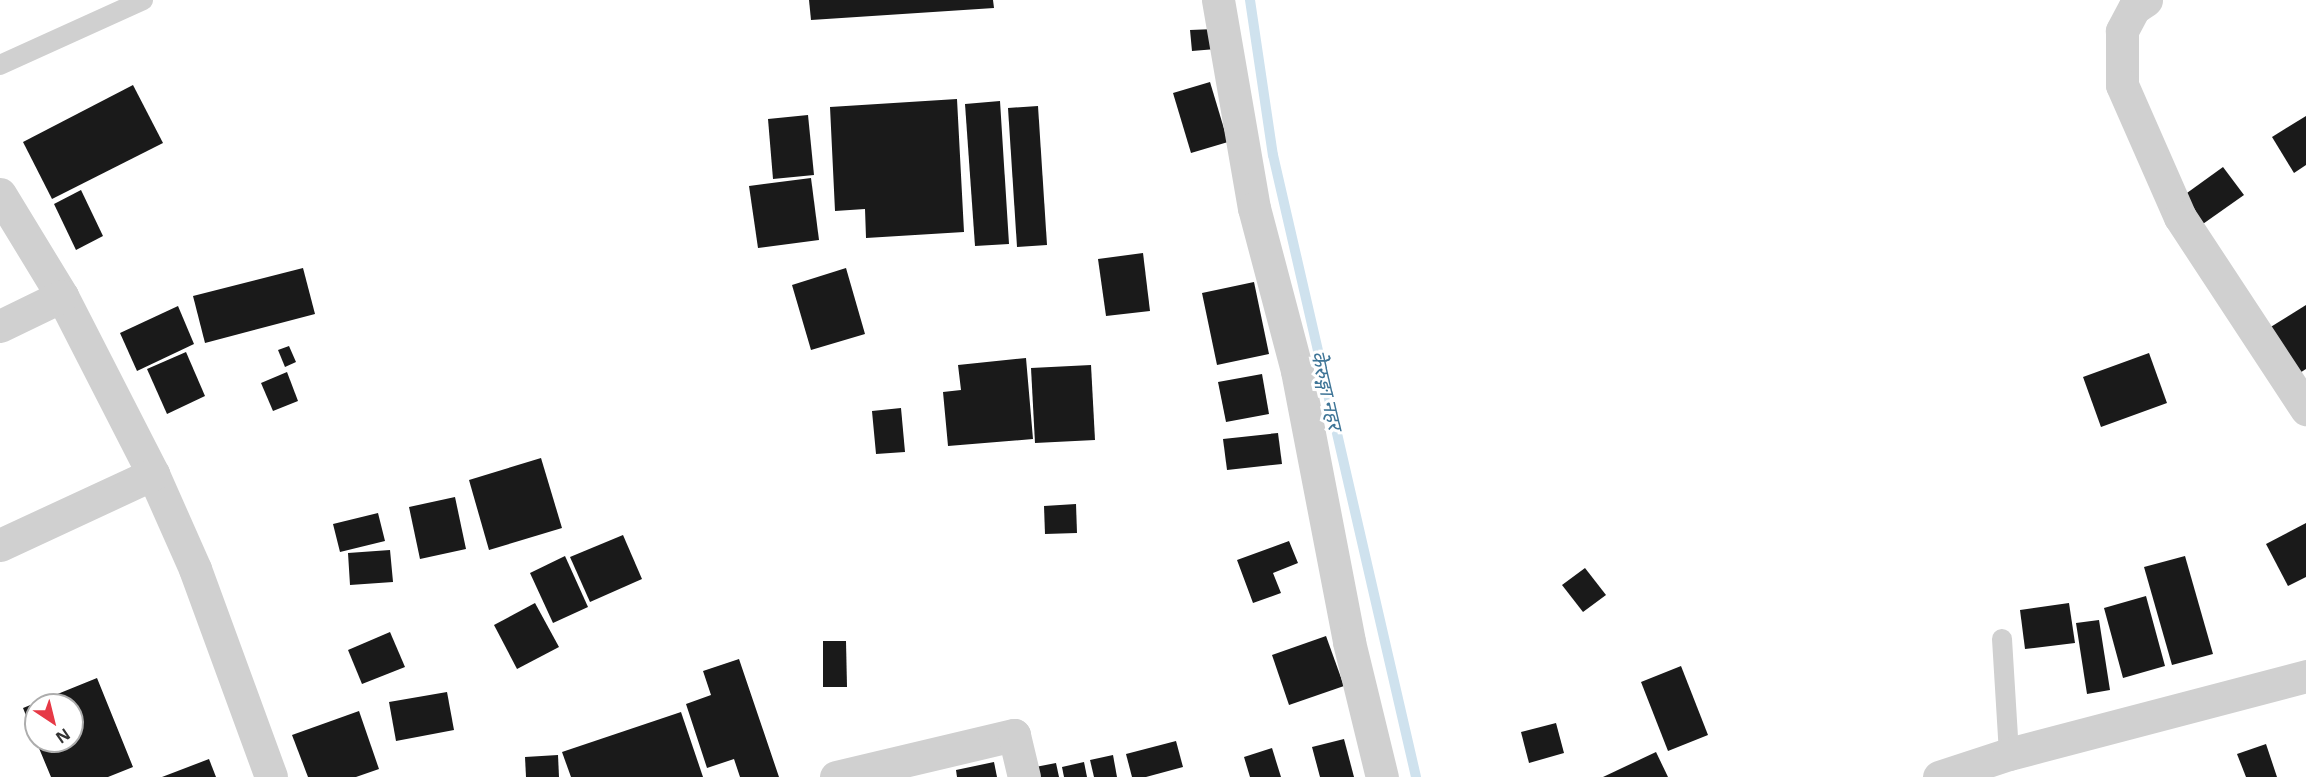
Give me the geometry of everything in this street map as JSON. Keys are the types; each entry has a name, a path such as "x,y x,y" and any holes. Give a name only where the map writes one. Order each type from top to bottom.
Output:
{"street":[{"path":"1218,0 1254,208 1297,370 1347,630 1382,777"},
{"path":"2146,0 2134,8 2122,32 2122,85 2180,217 2306,408"},
{"path":"0,194 62,296 153,474 195,569 271,777"},
{"path":"0,326 62,296"},
{"path":"0,545 153,474"},
{"path":"1940,777 2009,754 2306,676"},
{"path":"836,777 1014,735 1024,777"}],"lane":[{"path":"0,64 143,0"},
{"path":"2002,639 2009,754"}],"building":[{"path":"809,0 993,0 994,8 811,20"},
{"path":"1215,29 1216,49 1192,51 1190,30"},
{"path":"1210,82 1228,142 1191,153 1173,93"},
{"path":"133,85 163,143 52,199 23,142"},
{"path":"957,99 964,232 866,238 865,209 835,211 830,107"},
{"path":"1000,101 1009,244 975,246 965,104"},
{"path":"1038,106 1047,245 1017,247 1008,108"},
{"path":"808,115 814,175 773,179 768,119"},
{"path":"2306,116 2306,165 2294,173 2272,137"},
{"path":"2223,167 2244,195 2200,226 2180,198"},
{"path":"811,178 819,240 758,248 749,186"},
{"path":"81,190 103,236 76,250 54,204"},
{"path":"1143,253 1150,311 1106,316 1098,259"},
{"path":"303,268 315,314 205,343 193,296"},
{"path":"846,268 865,334 811,350 792,285"},
{"path":"1254,282 1269,354 1217,365 1202,293"},
{"path":"2306,305 2306,369 2298,374 2269,328"},
{"path":"178,306 194,344 137,371 120,333"},
{"path":"289,346 296,362 285,367 278,350"},
{"path":"186,352 205,396 167,414 147,369"},
{"path":"2149,353 2167,403 2101,427 2083,377"},
{"path":"1026,358 1033,439 948,446 943,392 961,390 958,365"},
{"path":"1091,365 1095,440 1035,443 1031,368"},
{"path":"287,372 298,401 273,411 261,383"},
{"path":"1262,374 1269,414 1226,422 1218,382"},
{"path":"901,408 905,452 876,454 872,411"},
{"path":"1278,433 1282,464 1227,470 1223,439"},
{"path":"541,458 562,528 489,550 469,480"},
{"path":"455,497 466,549 420,559 409,507"},
{"path":"1076,504 1077,533 1045,534 1044,506"},
{"path":"378,513 385,541 340,552 333,524"},
{"path":"2306,523 2306,577 2288,586 2266,544"},
{"path":"623,535 642,579 590,602 570,557"},
{"path":"1289,541 1298,563 1273,573 1281,593 1253,603 1237,560"},
{"path":"390,550 393,582 350,585 348,553"},
{"path":"565,556 588,607 553,623 530,573"},
{"path":"2185,556 2213,654 2172,665 2144,567"},
{"path":"1585,568 1606,595 1583,612 1562,585"},
{"path":"2146,596 2165,666 2123,678 2104,608"},
{"path":"535,603 559,647 517,669 494,625"},
{"path":"2069,603 2075,643 2025,649 2020,610"},
{"path":"2099,620 2110,690 2087,694 2076,623"},
{"path":"390,632 405,667 362,684 348,650"},
{"path":"1326,636 1344,686 1289,705 1272,655"},
{"path":"823,641 846,641 847,687 823,687"},
{"path":"739,659 779,777 740,777 734,759 707,768 686,704 711,695 703,671"},
{"path":"1681,666 1708,735 1668,751 1641,682"},
{"path":"97,678 133,767 108,777 51,777 41,753 84,753 84,693 60,693"},
{"path":"447,692 454,730 396,741 389,702"},
{"path":"359,711 379,769 356,777 308,777 292,735"},
{"path":"681,712 703,777 571,777 562,752"},
{"path":"1556,723 1564,753 1529,763 1521,732"},
{"path":"1344,739 1354,777 1320,777 1312,747"},
{"path":"1176,741 1183,767 1146,777 1132,777 1126,754"},
{"path":"2266,744 2277,777 2246,777 2237,754"},
{"path":"1272,748 1281,777 1250,777 1244,757"},
{"path":"1656,752 1668,777 1603,777"},
{"path":"558,755 559,777 526,777 525,757"},
{"path":"1113,755 1117,777 1094,777 1090,760"},
{"path":"209,759 216,777 162,777"},
{"path":"994,762 997,777 957,777 956,770"},
{"path":"1084,762 1087,777 1064,777 1062,767"},
{"path":"1056,763 1059,777 1027,777 1025,769"}],"waterway":[{"name":"केेरुङ्गा नहर","path":"1250,0 1273,155 1416,777"}]}
